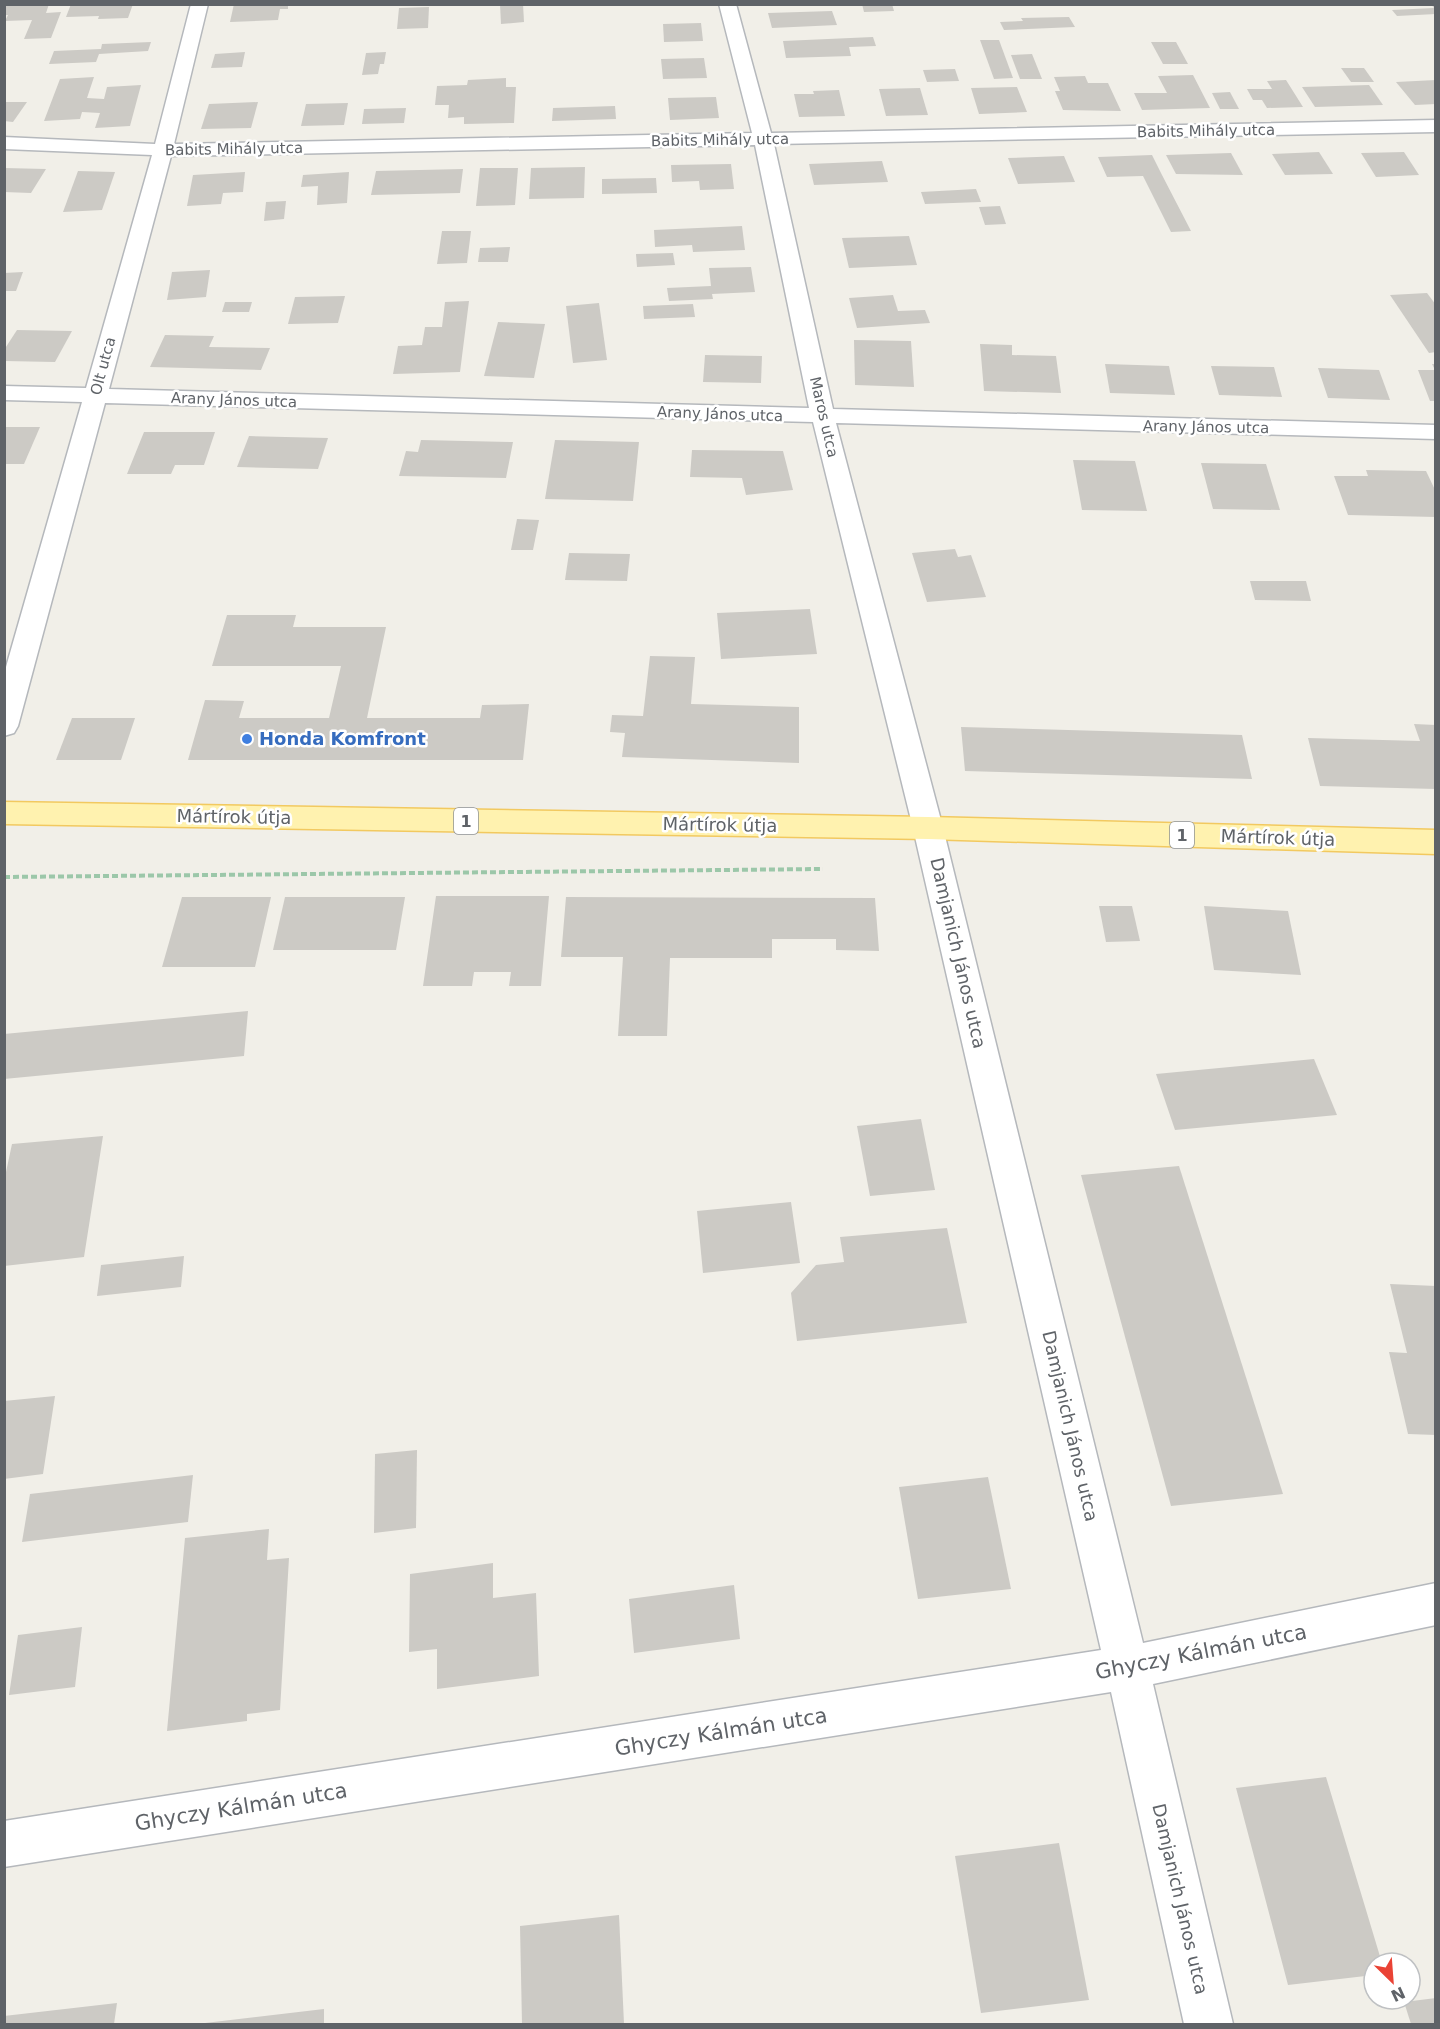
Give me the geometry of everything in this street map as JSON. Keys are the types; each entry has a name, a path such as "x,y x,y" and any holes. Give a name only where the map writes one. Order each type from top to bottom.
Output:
{"main road":[{"name":"Mártírok útja","path":"4,813 928,828 1436,842"}],"street":[{"name":"Olt utca","path":"4,726 163,150 200,4"},
{"name":"Maros utca","path":"728,4 763,139 823,417 928,828"},
{"name":"Babits Mihály utca","path":"4,143 163,150 1436,126"},
{"name":"Arany János utca","path":"4,393 1436,432"},
{"name":"Damjanich János utca","path":"928,828 1209,2025"},
{"name":"Ghyczy Kálmán utca","path":"4,1844 1127,1668 1436,1604"}],"path":[{"path":"4,877 830,869"}],"building":[{"path":"4,4 49,4 46,13 61,12 51,38 24,39 32,20 5,21 8,15 4,15"},
{"path":"71,4 133,4 128,18 98,19 99,16 66,17"},
{"path":"234,4 288,4 288,9 280,9 278,20 230,22"},
{"path":"500,4 523,4 524,22 501,24"},
{"path":"862,4 892,4 894,11 864,12"},
{"path":"1431,4 1436,4 1436,14 1397,16 1392,10 1434,8"},
{"path":"429,7 428,28 397,29 399,8"},
{"path":"832,11 837,25 772,28 768,13"},
{"path":"1069,17 1075,27 1004,30 1000,22 1023,21 1021,18"},
{"path":"701,23 703,41 664,42 663,24"},
{"path":"873,37 876,46 849,47 851,56 786,58 783,41"},
{"path":"980,40 999,40 1013,78 994,79"},
{"path":"151,42 148,51 99,54 96,62 49,64 54,51 101,49 102,44"},
{"path":"1151,42 1176,42 1188,64 1163,64"},
{"path":"245,52 242,67 211,68 215,54"},
{"path":"386,52 384,64 380,64 378,74 362,75 366,53"},
{"path":"1032,54 1042,79 1020,79 1011,55"},
{"path":"704,58 707,78 663,79 661,59"},
{"path":"1341,68 1364,68 1374,82 1351,82"},
{"path":"955,69 959,81 927,82 923,70"},
{"path":"1193,75 1210,108 1142,110 1134,93 1167,93 1158,76"},
{"path":"1085,76 1088,83 1108,83 1121,111 1063,110 1055,91 1060,91 1054,77"},
{"path":"94,77 87,98 104,99 107,87 141,85 130,126 95,128 100,113 82,112 80,119 44,121 60,79"},
{"path":"506,78 506,87 516,87 514,123 464,124 464,117 448,118 449,105 435,105 437,86 467,85 468,80"},
{"path":"1286,80 1303,107 1267,108 1262,100 1253,100 1247,89 1272,89 1267,81"},
{"path":"1436,80 1436,104 1415,105 1396,82"},
{"path":"1369,85 1383,105 1315,107 1302,87"},
{"path":"1017,87 1027,112 979,114 971,88"},
{"path":"920,88 928,115 886,116 879,89"},
{"path":"839,90 845,116 799,117 794,94"},
{"path":"1230,92 1239,109 1220,109 1212,93"},
{"path":"716,97 719,118 670,120 668,98"},
{"path":"4,102 27,102 13,122 4,121"},
{"path":"258,102 251,128 201,129 209,104"},
{"path":"348,103 344,125 301,126 306,104"},
{"path":"615,106 616,119 552,121 553,108"},
{"path":"406,108 404,123 362,124 364,109"},
{"path":"1319,152 1333,174 1285,175 1272,154"},
{"path":"1404,152 1419,175 1376,177 1361,153"},
{"path":"1231,153 1243,175 1176,174 1166,155"},
{"path":"1152,155 1191,231 1171,232 1143,176 1107,177 1098,157"},
{"path":"1064,156 1075,182 1018,184 1008,158"},
{"path":"882,161 888,182 814,185 809,164"},
{"path":"731,164 734,189 700,190 699,181 672,182 671,165"},
{"path":"585,167 584,198 529,199 531,168"},
{"path":"4,168 46,169 31,193 4,192"},
{"path":"480,168 518,168 515,205 476,206"},
{"path":"463,169 460,193 371,195 376,171"},
{"path":"78,171 115,172 102,210 63,212"},
{"path":"245,172 243,192 223,193 221,204 187,206 193,175"},
{"path":"349,172 347,203 317,205 318,186 301,187 303,175"},
{"path":"656,178 657,193 602,194 602,179"},
{"path":"976,189 981,202 925,204 921,192"},
{"path":"286,201 284,219 264,221 266,202"},
{"path":"1000,206 1006,224 985,225 979,207"},
{"path":"742,226 745,250 693,252 692,245 655,247 654,230"},
{"path":"442,231 471,231 467,263 437,264"},
{"path":"909,236 917,265 849,268 842,238"},
{"path":"510,247 508,262 478,262 480,248"},
{"path":"673,253 675,265 637,267 636,254"},
{"path":"751,267 755,292 712,294 713,299 669,301 667,288 711,286 709,268"},
{"path":"210,270 206,297 167,300 172,272"},
{"path":"23,272 16,291 4,291 4,273"},
{"path":"1427,293 1436,305 1436,352 1429,353 1390,295"},
{"path":"893,295 898,311 925,310 930,323 857,328 849,298"},
{"path":"345,296 338,323 288,324 295,297"},
{"path":"469,301 460,372 393,374 398,346 422,345 425,327 442,327 445,302"},
{"path":"225,302 252,302 249,312 222,312"},
{"path":"599,303 607,360 573,363 566,306"},
{"path":"693,304 695,317 644,319 643,306"},
{"path":"498,322 545,324 534,378 484,376"},
{"path":"17,330 72,331 55,362 4,361 4,350"},
{"path":"165,335 214,336 209,347 270,348 261,370 150,367"},
{"path":"854,340 911,341 914,387 855,385"},
{"path":"980,344 1012,345 1012,355 1056,356 1061,393 984,391"},
{"path":"705,355 762,356 761,383 703,382"},
{"path":"1105,364 1169,366 1175,395 1110,393"},
{"path":"1432,364 1436,364 1436,401 1430,401 1418,370 1435,370"},
{"path":"1211,366 1274,367 1282,397 1219,395"},
{"path":"1318,368 1379,370 1390,400 1328,398"},
{"path":"4,427 40,427 24,464 4,464"},
{"path":"144,432 215,432 204,465 175,465 171,474 127,474"},
{"path":"249,436 328,438 318,469 237,467"},
{"path":"421,440 513,442 506,478 399,476 406,451 418,452"},
{"path":"555,440 639,442 633,501 545,499"},
{"path":"692,450 783,451 793,490 746,495 742,478 690,477"},
{"path":"1073,460 1135,461 1147,511 1082,510"},
{"path":"1201,463 1266,464 1280,510 1213,509"},
{"path":"1366,470 1426,471 1436,492 1436,517 1348,515 1334,476 1368,476"},
{"path":"517,519 539,520 533,550 511,550"},
{"path":"955,549 958,557 971,555 986,597 927,602 912,553"},
{"path":"569,553 630,554 627,581 565,580"},
{"path":"1250,581 1306,581 1311,601 1255,600"},
{"path":"810,609 817,654 721,659 717,613"},
{"path":"227,615 296,615 293,627 386,627 367,718 480,718 482,705 529,704 523,760 188,760 205,700 244,701 239,718 329,718 341,666 212,666"},
{"path":"650,656 695,657 691,704 799,707 799,763 622,757 625,733 610,732 612,715 643,716"},
{"path":"72,718 135,718 121,760 56,760"},
{"path":"1414,724 1436,725 1436,789 1320,786 1308,738 1420,741"},
{"path":"961,727 1242,735 1252,779 965,771"},
{"path":"436,896 549,896 541,986 509,986 511,972 474,972 472,986 423,986"},
{"path":"182,897 271,897 255,967 162,967"},
{"path":"285,897 405,897 396,950 273,950"},
{"path":"566,897 875,898 879,951 836,950 836,939 772,939 772,958 670,958 667,1036 618,1036 623,957 561,957"},
{"path":"1099,906 1132,906 1140,941 1106,942"},
{"path":"1204,906 1288,911 1301,975 1214,970"},
{"path":"248,1011 244,1056 4,1079 4,1034"},
{"path":"1314,1059 1337,1115 1175,1130 1156,1074"},
{"path":"921,1119 935,1190 870,1196 857,1126"},
{"path":"103,1136 84,1257 4,1266 4,1172 6,1172 12,1144"},
{"path":"1179,1166 1283,1494 1171,1506 1081,1175"},
{"path":"791,1202 800,1263 703,1273 697,1211"},
{"path":"947,1228 967,1323 797,1341 791,1293 816,1265 844,1262 840,1237"},
{"path":"184,1256 181,1287 97,1296 101,1265"},
{"path":"1390,1284 1436,1286 1436,1435 1408,1434 1389,1352 1407,1353"},
{"path":"55,1396 43,1474 4,1479 4,1401"},
{"path":"417,1450 416,1528 374,1533 375,1454"},
{"path":"193,1475 188,1522 22,1542 30,1494"},
{"path":"988,1477 1011,1589 918,1599 899,1487"},
{"path":"269,1529 267,1560 289,1558 280,1710 247,1714 247,1721 167,1731 185,1538"},
{"path":"493,1563 493,1598 536,1593 539,1676 437,1689 437,1649 409,1652 410,1574"},
{"path":"734,1585 740,1639 634,1653 629,1599"},
{"path":"82,1627 75,1687 9,1695 18,1635"},
{"path":"1326,1777 1378,1951 1362,1951 1362,1976 1288,1985 1236,1788"},
{"path":"1059,1843 1089,2000 981,2013 955,1856"},
{"path":"619,1915 624,2024 522,2024 520,1926"},
{"path":"1436,1998 1436,2024 1411,2024 1407,2011 1422,2011 1422,2000"},
{"path":"117,2003 114,2024 4,2024 4,2016"},
{"path":"324,2009 324,2024 205,2024 205,2023"}],"place":[{"name":"Honda Komfront","path":"247,739"}]}
